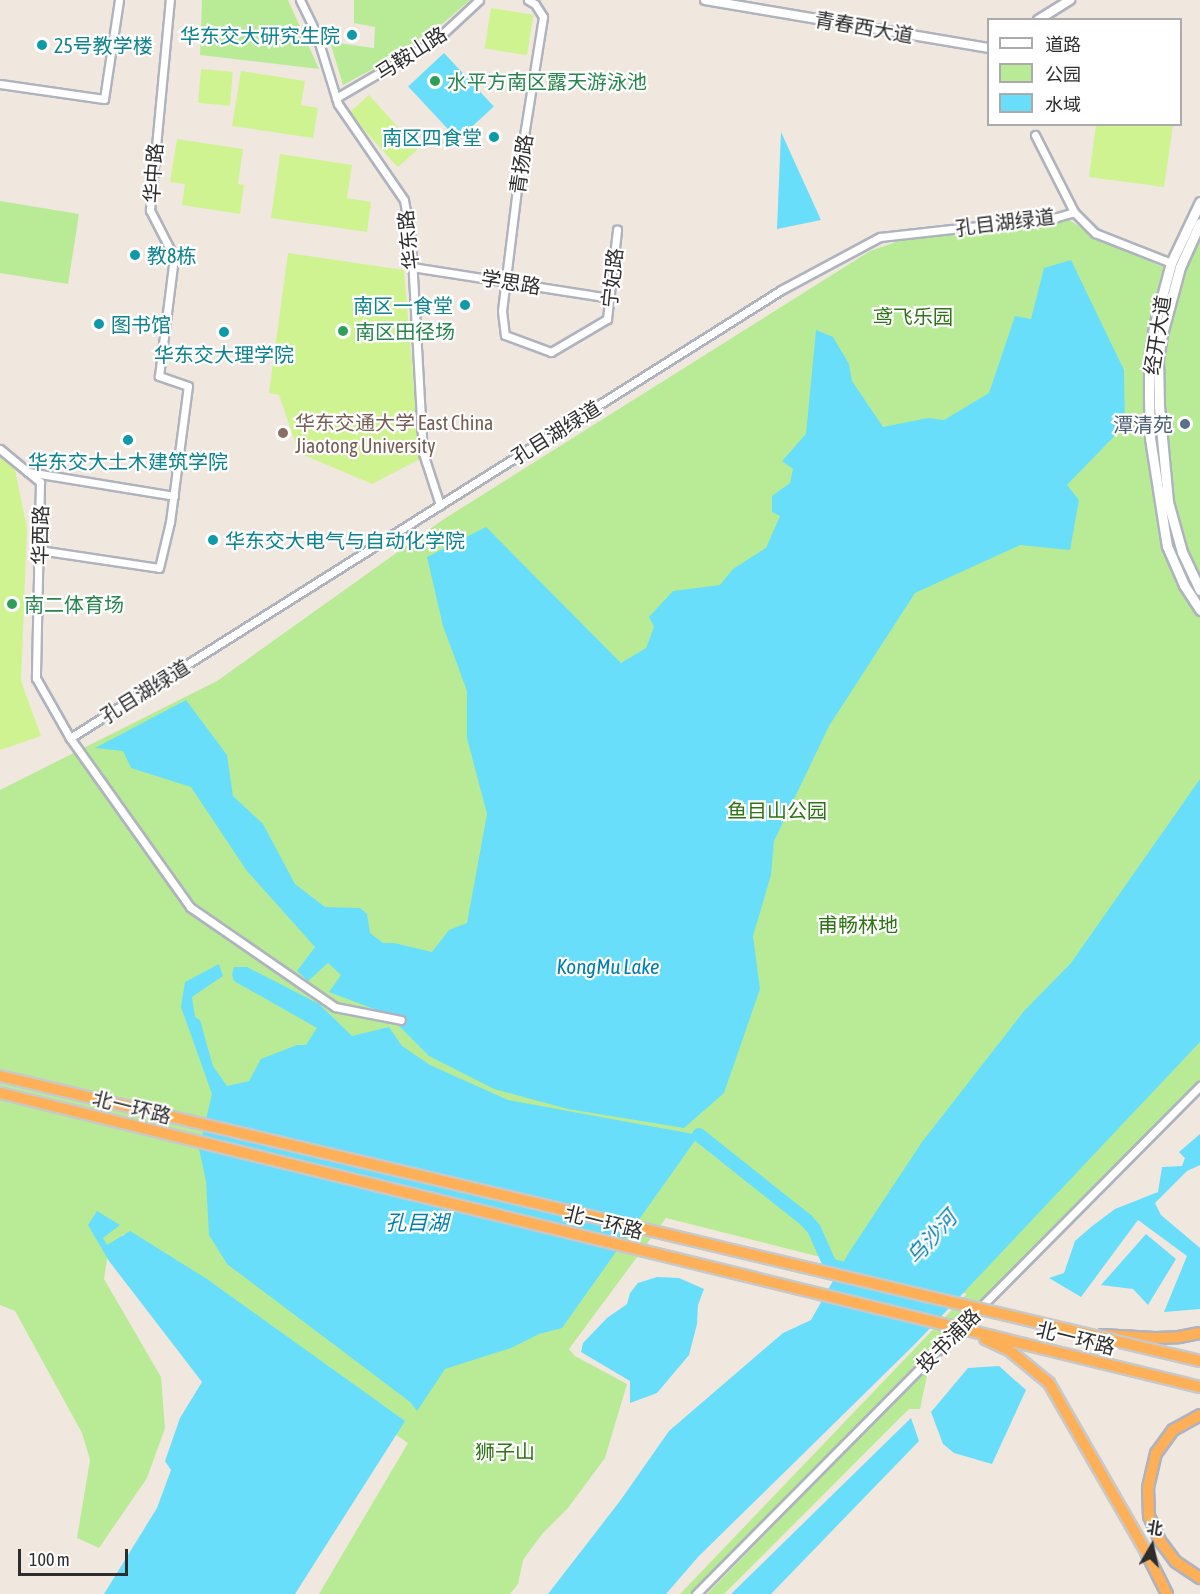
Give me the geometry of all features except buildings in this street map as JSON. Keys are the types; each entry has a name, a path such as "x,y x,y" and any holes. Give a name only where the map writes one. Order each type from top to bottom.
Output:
{"highway":[{"name":"北一环路","path":"0,1076 1200,1361"},
{"name":"北一环路","path":"0,1093 1200,1387"},
{"path":"852,1301 891,1317 989,1341 1008,1350 1035,1369 1062,1402 1167,1594"},
{"path":"1089,1334 1155,1338 1200,1333"},
{"path":"1200,1415 1173,1430 1156,1453 1148,1488 1149,1516 1160,1541 1176,1562 1200,1578"}],"main road":[{"name":"经开大道","path":"1200,202 1172,263 1154,327 1149,358 1150,438 1159,508 1167,546 1184,585 1200,610"},
{"name":"经开大道","path":"1200,223 1180,267 1162,334 1158,359 1159,406 1168,502 1182,552 1200,590"}],"street":[{"path":"0,84 104,99 118,0"},
{"name":"华东路","path":"300,0 316,33 336,98 404,200 411,240 423,453 440,505"},
{"name":"马鞍山路","path":"336,98 437,39 479,0"},
{"name":"青扬路","path":"505,335 502,311 522,148 543,17 535,4 528,0"},
{"name":"青春西大道","path":"705,0 987,48"},
{"path":"1041,18 1070,0"},
{"name":"华中路","path":"39,550 159,568 174,496 188,386 159,376 174,257 150,210 167,1"},
{"path":"1035,135 1074,212 1095,233 1172,263"},
{"name":"孔目湖绿道","path":"70,738 781,290 880,237 1057,217 1074,212"},
{"name":"宁妃路","path":"505,335 552,352 607,319 617,230"},
{"name":"学思路","path":"412,267 610,298"},
{"name":"华西路","path":"0,449 40,482 36,678 70,738 190,907 335,1007 401,1020"},
{"path":"27,472 174,496"},
{"name":"投书浦路","path":"696,1594 1200,1086"},
{"path":"1192,1094 1200,1098"}],"green space":[{"path":"202,0 288,0 319,69 200,55"},
{"path":"354,0 470,0 434,31 399,55 343,85 330,42 374,48 375,27 354,23"},
{"path":"491,8 533,15 527,55 485,48"},
{"path":"201,69 233,72 230,106 198,103"},
{"path":"241,71 305,81 301,105 318,108 313,138 232,126"},
{"path":"369,95 418,149 398,167 349,113"},
{"path":"1096,126 1173,126 1164,187 1089,177"},
{"path":"177,139 243,149 238,184 244,185 240,214 182,205 185,184 170,182"},
{"path":"280,154 352,165 347,198 371,202 367,232 271,218"},
{"path":"0,201 79,214 68,284 0,273"},
{"name":"鱼目山公园","path":"1068,219 1097,238 1163,267 1185,273 1200,236 1200,1081 697,1594 680,1594 967,1294 666,1218 569,1349 575,1356 627,1384 605,1458 568,1508 543,1533 523,1560 518,1584 510,1594 319,1594 408,1443 133,1256 129,1234 123,1234 108,1254 104,1279 161,1377 165,1428 147,1478 99,1548 77,1538 90,1460 82,1433 15,1311 0,1305 0,790 217,681 444,519 870,251 908,238"},
{"name":"南区田径场","path":"288,253 404,270 420,459 372,484 299,453 279,395 269,393"},
{"name":"南二体育场","path":"0,455 13,460 27,528 21,681 41,736 0,750"},
{"path":"929,1366 920,1409 909,1409 724,1594 707,1594"}],"water":[{"path":"444,53 494,106 458,140 408,86"},
{"path":"781,132 821,220 777,229"},
{"name":"KongMu Lake","path":"1071,260 1124,370 1125,425 1067,485 1079,500 1070,550 1020,545 915,593 829,726 774,841 771,875 753,936 760,989 724,1093 684,1128 568,1109 494,1089 429,1056 387,1014 329,992 341,975 328,963 308,981 297,971 315,947 247,871 191,787 131,768 123,751 95,748 186,700 227,755 233,796 263,824 295,884 325,907 360,908 367,914 370,933 383,943 394,943 432,952 449,930 467,923 487,814 467,738 467,691 443,626 427,557 486,527 621,663 646,648 654,627 649,617 673,591 720,585 733,569 766,548 780,516 772,512 772,496 790,483 793,469 782,461 806,434 816,330 833,337 849,364 852,381 883,427 928,418 944,420 989,393 1015,316 1031,319 1044,268"},
{"name":"乌沙河","path":"1200,779 1200,1042 916,1343 698,1557 666,1594 548,1594 620,1501 669,1431 783,1333 811,1320 848,1254 922,1142 1024,1011 1071,963"},
{"name":"孔目湖","path":"219,964 223,976 192,997 195,1017 200,1020 213,1066 227,1086 249,1081 261,1059 297,1045 306,1045 317,1028 234,981 232,975 234,967 247,967 319,1004 352,1036 389,1027 402,1046 430,1065 508,1100 699,1135 562,1328 539,1334 511,1348 445,1369 417,1411 410,1402 227,1264 209,1235 206,1181 199,1149 212,1094 181,1007 185,982"},
{"path":"1200,1134 1200,1165 1187,1171 1155,1203 1161,1215 1200,1248 1200,1309 1164,1312 1187,1256 1138,1220 1081,1297 1049,1278 1064,1273 1075,1241 1091,1227 1115,1209 1158,1192 1162,1167 1182,1166 1185,1158 1179,1152"},
{"path":"97,1211 120,1225 103,1238 107,1245 130,1231 207,1279 405,1421 295,1594 104,1594 157,1508 171,1470 165,1461 180,1418 202,1382 109,1261 88,1225"},
{"path":"1146,1234 1176,1259 1148,1305 1133,1289 1101,1285"},
{"path":"657,1277 679,1278 704,1289 698,1305 697,1324 689,1355 657,1393 630,1403 630,1381 581,1352 583,1343 607,1318 627,1304 630,1293 638,1283"},
{"path":"999,1366 1026,1390 992,1464 954,1453 943,1444 931,1412 968,1368"},
{"path":"911,1418 919,1441 771,1594 731,1594"}],"waterway":[{"path":"699,1135 806,1220 814,1229 830,1265 853,1272"}],"place":[{"name":"华东交大研究生院","path":"352,35"},
{"name":"25号教学楼","path":"42,45"},
{"name":"水平方南区露天游泳池","path":"435,81"},
{"name":"南区四食堂","path":"494,137"},
{"name":"教8栋","path":"135,255"},
{"name":"南区一食堂","path":"465,305"},
{"name":"图书馆","path":"99,324"},
{"name":"南区田径场","path":"343,331"},
{"name":"华东交大理学院","path":"224,332"},
{"name":"潭清苑","path":"1185,424"},
{"name":"华东交通大学 East China Jiaotong University","path":"283,433"},
{"name":"华东交大土木建筑学院","path":"128,440"},
{"name":"华东交大电气与自动化学院","path":"213,540"},
{"name":"南二体育场","path":"12,604"}],"park label":[{"name":"鸢飞乐园","path":"913,316"},
{"name":"甫畅林地","path":"858,924"},
{"name":"狮子山","path":"505,1451"}]}
